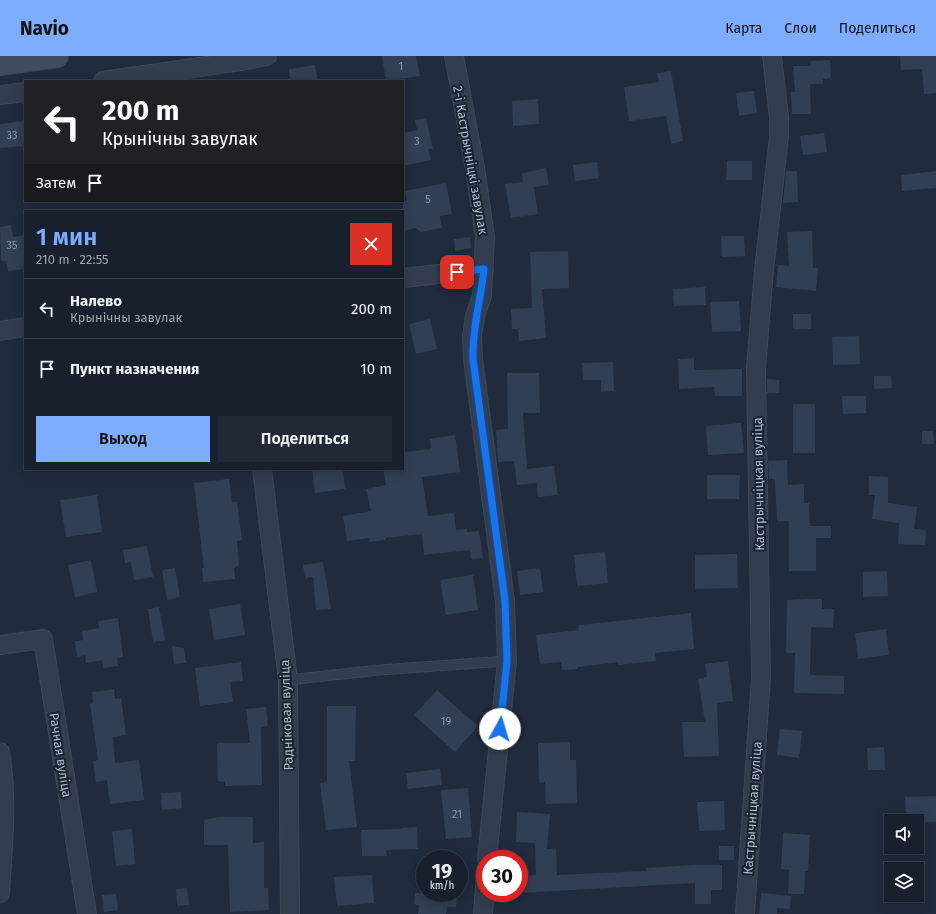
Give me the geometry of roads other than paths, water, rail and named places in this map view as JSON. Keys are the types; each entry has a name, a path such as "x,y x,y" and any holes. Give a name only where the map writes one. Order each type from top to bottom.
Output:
{"main road":[{"path":"0,64 57,56"}],"street":[{"path":"110,80 267,56"},
{"name":"2-і Кастрычніцкі завулак","path":"454,56 480,200 485,237 482,296 475,316 472,336 473,359 505,601 507,661 488,850"},
{"name":"Кастрычніцкая вуліца","path":"745,914 761,677 756,368 764,270 779,136 779,117 772,56"},
{"path":"0,95 24,92"},
{"path":"404,278 484,269"},
{"path":"0,331 24,328"},
{"name":"Радніковая вуліца","path":"262,470 288,680 290,914"},
{"name":"Рачная вуліца","path":"0,645 42,639 87,914"},
{"path":"0,754 4,773 5,803 0,894"},
{"path":"483,914 484,902"}],"lane":[{"path":"288,680 379,670 507,661"}]}
